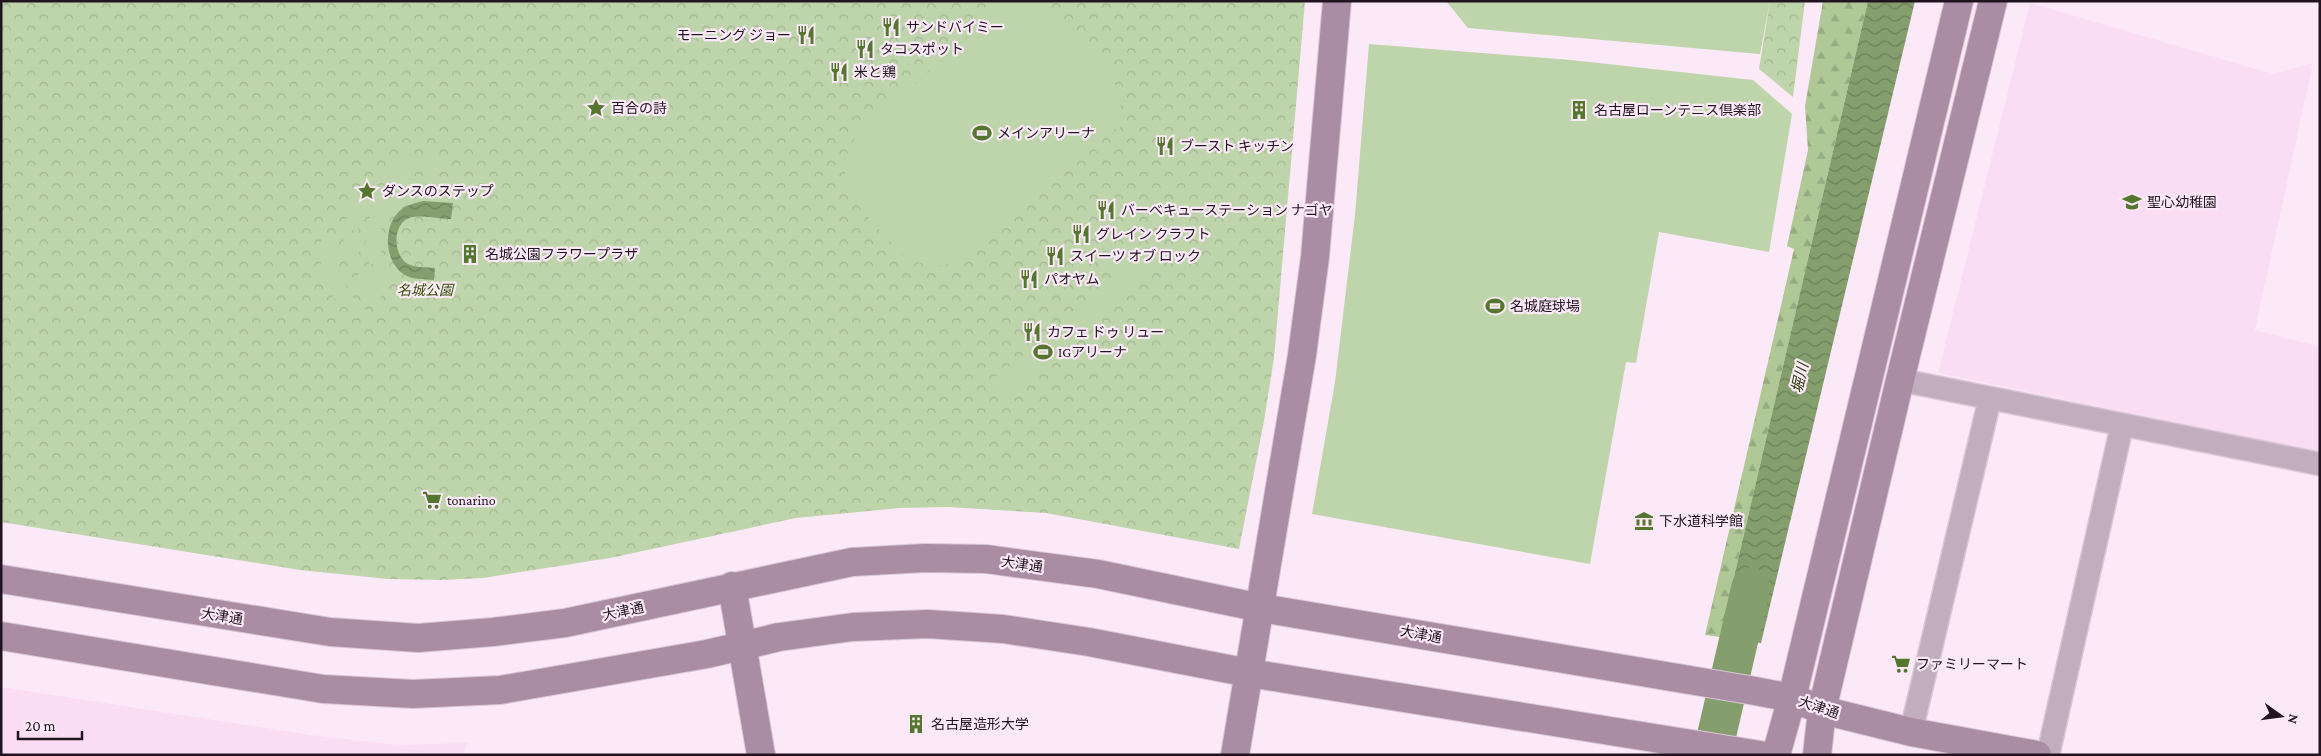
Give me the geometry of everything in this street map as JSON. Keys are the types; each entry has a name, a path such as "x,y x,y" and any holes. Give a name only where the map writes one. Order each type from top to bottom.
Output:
{"street":[{"path":"1235,755 1261,608 1307,316 1319,211 1337,1"},
{"path":"1776,755 1792,698 1958,1"},
{"path":"1815,755 1822,710 1900,380 1993,1"},
{"path":"1900,380 2320,464"},
{"path":"1911,732 1990,398"},
{"path":"2048,755 2122,425"},
{"name":"大津通","path":"1,579 330,632 418,638 493,632 566,623 732,586 852,562 925,558 986,558 1098,574 1261,608 1751,690 1792,698 1822,710 1911,732 2037,755"},
{"path":"732,586 761,755"},
{"path":"1,636 323,689 413,694 500,690 742,647 779,637 853,627 928,624 1003,630 1089,642 1249,673 1674,747 1749,754"}],"shaded area":[{"name":"聖心幼稚園","path":"2030,3 2273,74 2313,63 2255,330 2320,347 2320,452 1938,373"},
{"path":"1,687 310,735 396,745 467,743 464,755 1,755"}],"green space":[{"name":"名城公園","path":"1,1 1305,1 1274,358 1264,421 1239,549 1046,513 948,507 900,508 796,518 610,558 483,578 442,580 388,579 300,570 1,522"},
{"name":"メインアリーナ","path":"998,1 1038,1 1054,9 1110,72 1121,99 1120,131 1107,127 1097,152 1089,144 966,257 951,264 934,266 916,262 900,253 854,201 846,182 844,166 848,151 856,136 982,25 975,17 999,9"},
{"path":"1446,1 1770,1 1760,54 1468,28"},
{"path":"1770,1 1805,1 1793,97 1759,69"},
{"path":"1823,1 1868,1 1720,637 1705,635 1794,249 1787,246 1808,150 1805,106"},
{"name":"名城庭球場","path":"1369,44 1571,60 1753,80 1792,114 1769,252 1659,232 1636,363 1626,362 1590,564 1312,514 1335,382 1355,215"},
{"path":"416,156 446,158 444,172 428,171 413,173 399,176 384,183 375,172 390,164"},
{"path":"369,177 379,189 365,208 360,218 358,230 343,229 352,199"},
{"path":"419,178 444,180 443,193 420,192 398,201 388,190 402,182"},
{"path":"383,195 393,206 386,213 380,233 366,230 374,204"},
{"path":"325,235 335,236 338,266 342,277 333,282 322,276 320,242"},
{"path":"343,237 357,238 363,268 349,274"},
{"path":"365,238 380,240 383,259 370,265 367,258"},
{"name":"IGアリーナ","path":"1133,247 1147,263 1153,256 1159,263 1004,399 988,383 1067,320 1120,274 1112,263"},
{"path":"385,263 395,277 387,289 376,278 371,269"},
{"path":"364,272 369,282 382,295 374,307 357,291 351,278"},
{"path":"344,281 351,295 370,314 366,320 333,298 333,286"}],"water":[{"path":"1868,1 1915,1 1761,643 1720,637"},
{"path":"423,201 453,203 451,219 412,217 405,220 398,231 397,246 403,260 408,264 418,267 435,268 434,280 417,279 399,271 390,254 388,244 388,234 395,216 402,209"}],"waterway":[{"name":"堀川","path":"1712,755 1751,587"}],"place":[{"name":"サンドバイミー","path":"891,27"},
{"name":"モーニング ジョー","path":"806,35"},
{"name":"タコスポット","path":"865,49"},
{"name":"米と鶏","path":"839,72"},
{"name":"百合の詩","path":"596,108"},
{"name":"名古屋ローンテニス倶楽部","path":"1579,110"},
{"name":"メインアリーナ","path":"982,133"},
{"name":"ブースト キッチン","path":"1165,146"},
{"name":"ダンスのステップ","path":"367,191"},
{"name":"聖心幼稚園","path":"2132,202"},
{"name":"バーベキューステーション ナゴヤ","path":"1106,210"},
{"name":"グレイン クラフト","path":"1081,234"},
{"name":"名城公園フラワープラザ","path":"470,254"},
{"name":"スイーツ オブ ロック","path":"1055,256"},
{"name":"パオヤム","path":"1029,279"},
{"name":"名城庭球場","path":"1495,306"},
{"name":"カフェ ドゥ リュー","path":"1032,332"},
{"name":"IGアリーナ","path":"1043,352"},
{"name":"tonarino","path":"432,500"},
{"name":"下水道科学館","path":"1644,521"},
{"name":"ファミリーマート","path":"1901,664"},
{"name":"名古屋造形大学","path":"916,724"}]}
